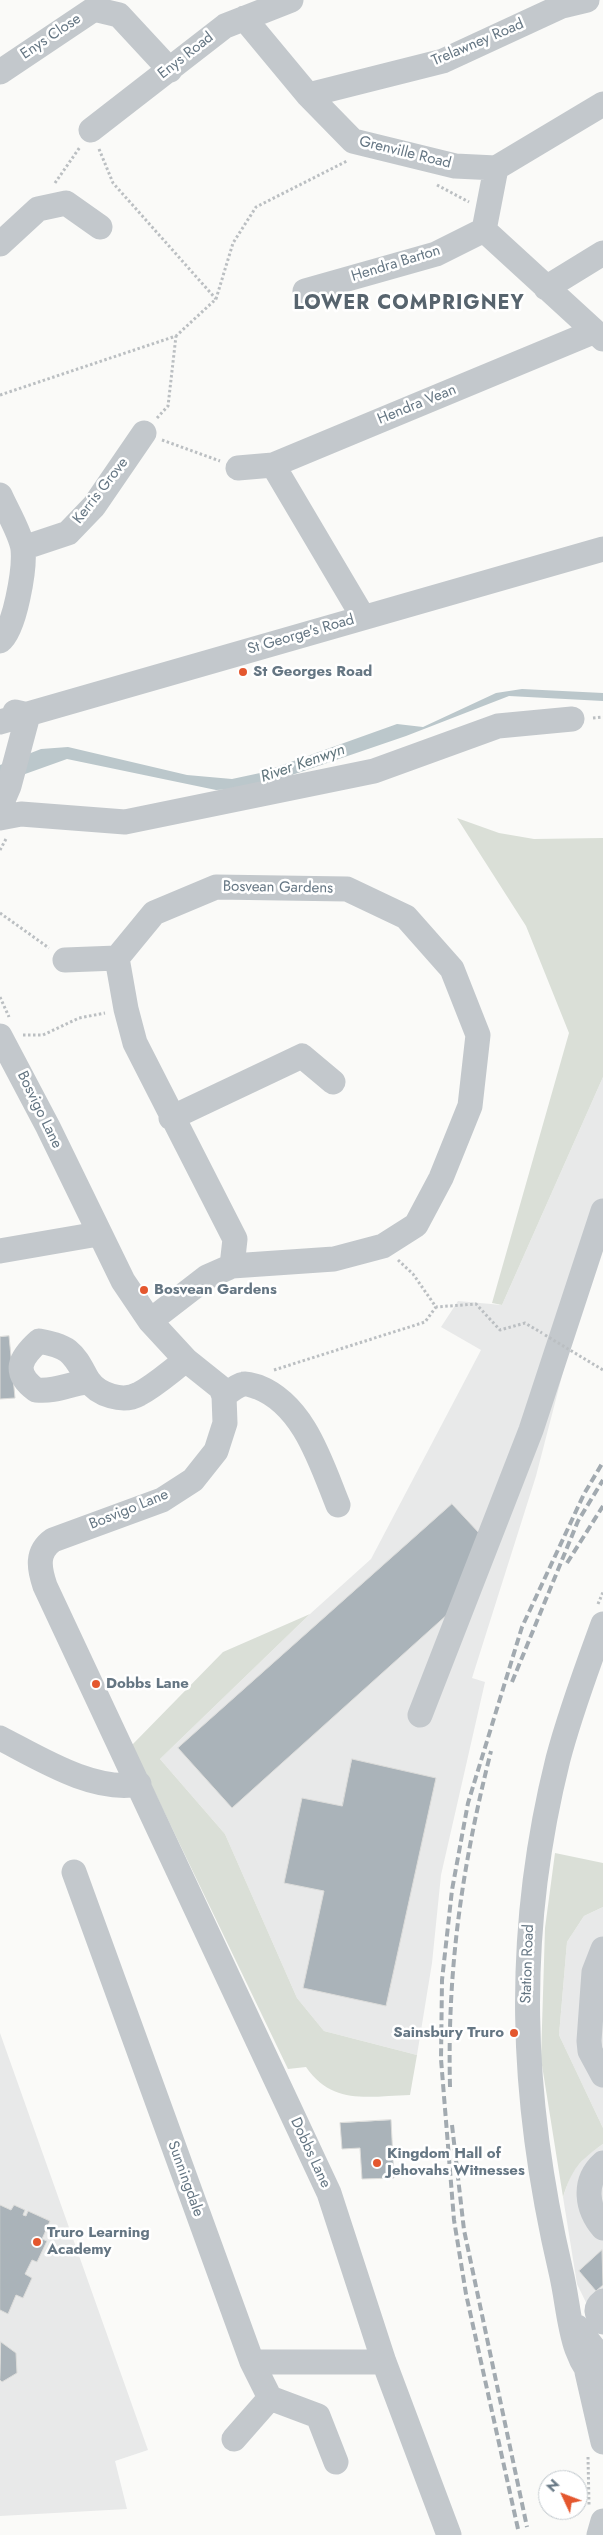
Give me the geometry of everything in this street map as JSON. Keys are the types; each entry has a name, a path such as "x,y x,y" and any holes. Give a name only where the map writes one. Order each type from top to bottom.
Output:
{"street":[{"name":"Enys Road","path":"91,130 225,26 291,0"},
{"name":"Trelawney Road","path":"308,95 443,61 562,6 587,0"},
{"name":"Enys Close","path":"0,72 94,9 119,15 170,70"},
{"name":"Grenville Road","path":"244,18 308,95 353,141 455,166 496,168"},
{"path":"598,336 546,288 486,221 496,168 603,104"},
{"path":"0,244 38,209 66,203 100,227"},
{"name":"Hendra Barton","path":"305,291 436,254 486,221"},
{"path":"546,288 603,253"},
{"name":"Hendra Vean","path":"238,468 273,465 598,336"},
{"name":"Kerris Grove","path":"23,548 68,533 94,506 144,433"},
{"path":"273,465 363,617"},
{"path":"0,495 23,548 18,602 6,636 0,641"},
{"name":"St George's Road","path":"0,722 28,716 363,617 603,549"},
{"path":"0,708 28,716 4,797"},
{"path":"0,818 21,814 125,822 374,771 498,726 572,719"},
{"name":"Bosvean Gardens","path":"117,958 154,913 216,887 346,890 406,917 452,969 478,1035 470,1106 441,1178 416,1225 383,1246 334,1259 232,1266 207,1276 150,1320"},
{"path":"65,960 117,958 126,1010 135,1043 171,1118 234,1239 232,1266"},
{"name":"Bosvigo Lane","path":"9,1036 48,1127 98,1234 123,1282 150,1320 186,1360 221,1388 224,1396 225,1423 216,1451 193,1480 162,1500 53,1540 41,1553 40,1570 45,1586 139,1784"},
{"path":"171,1118 302,1056 333,1082"},
{"path":"420,1715 532,1430 603,1211"},
{"path":"2,1247 98,1234"},
{"path":"89,1382 112,1397 127,1398 139,1394 186,1360"},
{"path":"224,1396 244,1384 253,1385 269,1391 286,1406 304,1428 317,1453 338,1505"},
{"name":"Station Road","path":"603,1624 593,1684 558,1758 542,1835 531,1909 526,2036 538,2154 548,2219 563,2281 566,2310 573,2340 598,2373 603,2442"},
{"path":"0,1738 67,1772 121,1788 139,1784"},
{"name":"Dobbs Lane","path":"139,1784 329,2193 384,2362 449,2535"},
{"name":"Sunningdale","path":"74,1872 252,2362 270,2398"},
{"path":"603,1949 594,1972 589,2041 590,2051 603,2075"},
{"path":"603,2163 592,2177 588,2194 591,2211 603,2228"},
{"path":"603,2182 600,2195 603,2205"},
{"path":"603,2301 597,2308 597,2313 603,2322"},
{"path":"252,2362 384,2362"},
{"path":"234,2439 270,2398 318,2416 336,2462"},
{"path":"599,2535 603,2521"}],"path":[{"path":"38,209 91,130"},
{"path":"91,130 113,183 216,299"},
{"path":"0,395 176,336 216,299 233,242 256,207 346,160 355,163"},
{"path":"428,182 486,221"},
{"path":"176,336 168,406 144,433 238,468"},
{"path":"0,913 65,960"},
{"path":"9,1036 43,1034 79,1018 126,1010"},
{"path":"383,1246 413,1274 436,1307"},
{"path":"271,1371 425,1322 436,1307 476,1304 500,1330 525,1323 603,1370"}],"shaded area":[{"path":"457,818 499,833 534,839 603,838 603,1077 502,1305 492,1303 569,1033 526,926"},
{"path":"603,1077 603,1242 570,1345 536,1476 472,1678 485,1682 441,1875 432,1963 417,2055 324,2031 297,1998 225,1834 160,1759 310,1614 371,1559 481,1350 441,1327 458,1301 502,1305"},
{"path":"310,1614 160,1759 225,1834 297,1998 324,2031 417,2055 410,2095 353,2096 328,2088 306,2067 288,2069 132,1745 223,1652"},
{"path":"555,1853 603,1863 603,1907 584,1916 567,1942 559,2035 603,2128 603,2144 577,2166 563,2197 541,2059 545,1928"},
{"path":"603,1907 603,2128 559,2035 567,1942 584,1916"},
{"name":"Truro Learning Academy","path":"0,2033 148,2450 115,2461 127,2509 0,2516"},
{"path":"603,2144 603,2332 597,2325 577,2284 563,2197 571,2174 586,2156"}],"water":[{"name":"River Kenwyn","path":"522,689 603,693 603,701 509,696 406,736 254,788 216,790 67,759 0,783 0,765 41,749 68,747 187,775 232,779 260,773 397,724 423,727 496,693"}],"building":[{"path":"9,1336 15,1398 0,1399 0,1337"},
{"path":"452,1504 479,1533 449,1613 232,1808 178,1748"},
{"path":"352,1759 436,1778 386,2006 303,1988 324,1891 284,1883 302,1798 342,1806"},
{"name":"Kingdom Hall of Jehovahs Witnesses","path":"391,2120 394,2178 362,2179 360,2148 342,2149 340,2123"},
{"path":"0,2205 11,2210 14,2205 25,2210 23,2215 26,2216 28,2211 50,2221 42,2239 47,2241 37,2262 32,2260 25,2274 32,2278 23,2298 16,2295 8,2314 0,2310"},
{"path":"602,2250 603,2285 596,2291 579,2271"},
{"path":"1,2342 16,2353 17,2373 2,2382 0,2380"}],"railway":[{"path":"518,2529 466,2294 454,2220 441,2059 442,1980 452,1890 468,1803 522,1627 584,1494 603,1462"},
{"path":"512,1682 578,1521 603,1480"},
{"path":"567,1563 603,1506"},
{"path":"450,2087 451,2001 464,1877 491,1751"},
{"path":"452,2125 464,2230 527,2527"}],"place":[{"name":"St Georges Road","path":"243,672"},
{"name":"Bosvean Gardens","path":"144,1290"},
{"name":"Dobbs Lane","path":"96,1684"},
{"name":"Sainsbury Truro","path":"514,2033"},
{"name":"Kingdom Hall of Jehovahs Witnesses","path":"377,2163"},
{"name":"Truro Learning Academy","path":"37,2242"}],"district":[{"name":"LOWER COMPRIGNEY","path":"409,304"}]}
